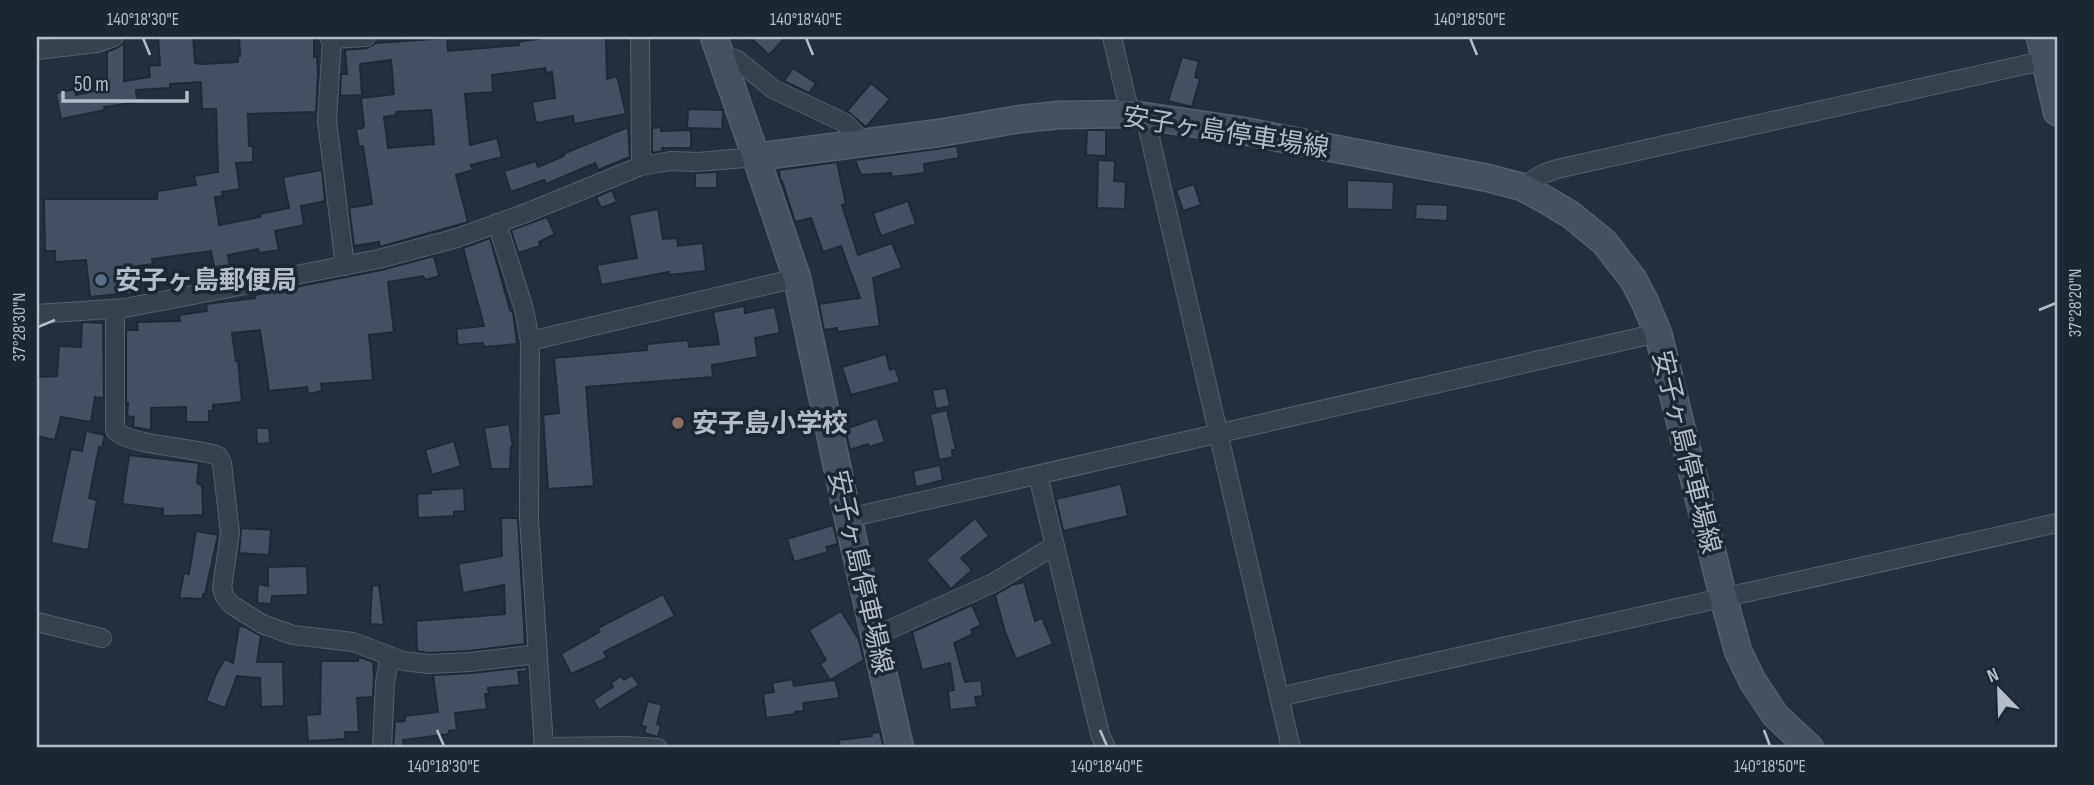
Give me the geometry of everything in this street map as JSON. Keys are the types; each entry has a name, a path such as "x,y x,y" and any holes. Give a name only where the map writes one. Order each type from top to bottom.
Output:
{"main road":[{"path":"717,46 756,157"},
{"path":"2043,48 2057,112"},
{"name":"安子ヶ島停車場線","path":"900,748 797,278 756,157 1059,114 1138,115 1362,153 1522,187 1571,215 1604,243 1633,279 1658,333 1738,651 1752,680 1776,715 1810,748"}],"street":[{"path":"37,50 97,43 114,37"},
{"path":"345,266 327,121 331,38 366,37"},
{"path":"640,37 641,166"},
{"path":"1112,37 1138,115 1219,433 1291,748"},
{"path":"717,46 773,89 845,122 864,143"},
{"path":"1522,187 1557,169 2043,48"},
{"path":"37,314 115,309 173,300 345,266 411,251 497,223 641,166 671,161 698,162 756,157"},
{"path":"497,223 524,309 530,341 529,519 544,748 658,748"},
{"path":"530,341 797,278"},
{"path":"115,309 116,432 152,443 216,455 222,463 230,533 221,583 228,601 262,624 293,635 354,642 403,661 429,664 470,662 538,654"},
{"path":"848,518 1658,333"},
{"path":"1038,475 1100,734 1106,748"},
{"path":"1279,696 2057,523"},
{"path":"875,636 993,583 1055,547"},
{"path":"37,622 102,638"},
{"path":"382,748 385,682 390,656"}],"building":[{"path":"158,37 193,37 195,63 201,64 238,62 239,37 314,37 318,76 316,112 248,114 249,146 253,146 253,162 236,163 240,189 222,192 223,196 215,197 219,225 260,217 260,214 289,208 283,177 322,170 325,201 301,206 304,225 275,231 279,250 259,253 258,249 228,255 231,275 216,278 211,251 152,259 153,264 139,266 141,292 90,297 86,260 55,262 55,251 45,251 44,199 157,199 158,191 196,185 194,176 218,172 216,109 202,109 201,82 170,84 170,88 136,90 138,102 104,107 105,110 61,119 56,93 75,89 76,95 102,89 101,85 107,84 107,52 124,43 124,81 150,77 149,66 160,65"},
{"path":"606,37 607,79 617,76 626,114 574,124 573,116 536,123 532,102 555,98 552,72 546,73 545,68 492,75 493,92 465,94 470,145 497,138 502,157 471,165 473,170 456,175 468,222 380,247 379,242 354,246 349,208 372,204 363,146 359,146 356,129 364,126 361,98 394,94 391,60 360,64 362,95 340,96 341,74 347,74 345,50 367,48 376,43 447,38 448,51 519,45 518,42 543,38","holes":["431,110 434,144 388,148 384,117 396,115 396,112"]},
{"path":"750,37 786,37 769,55"},
{"path":"1182,57 1199,61 1195,77 1200,79 1192,107 1168,101"},
{"path":"793,68 816,83 809,93 784,81"},
{"path":"871,83 890,99 866,127 847,111"},
{"path":"688,109 723,110 722,129 687,128"},
{"path":"628,127 630,157 598,170 595,163 546,184 544,180 511,192 504,171 536,161 538,167"},
{"path":"661,127 661,131 691,130 691,148 662,148 663,151 652,153 652,128"},
{"path":"1087,130 1106,130 1106,156 1086,155"},
{"path":"957,146 959,158 924,164 925,173 892,177 891,173 861,175 855,160"},
{"path":"1098,160 1115,161 1114,181 1126,182 1125,209 1097,208"},
{"path":"837,162 846,204 842,205 858,255 892,243 902,268 873,278 880,326 837,332 837,328 824,330 819,304 860,298 841,246 823,252 811,218 795,222 779,170"},
{"path":"717,172 717,188 695,188 695,173"},
{"path":"1347,180 1394,182 1393,210 1347,209"},
{"path":"1194,184 1201,205 1183,211 1176,190"},
{"path":"612,190 617,202 601,208 596,197"},
{"path":"908,201 916,224 881,236 873,213"},
{"path":"1416,204 1448,205 1447,221 1415,219"},
{"path":"658,209 663,239 677,238 678,246 703,243 706,271 669,275 669,272 601,285 597,265 637,258 629,215"},
{"path":"547,217 555,234 539,242 540,246 518,253 511,230"},
{"path":"490,238 510,310 513,312 517,344 484,347 483,343 458,345 456,329 484,326 463,248"},
{"path":"434,256 439,276 425,280 423,276 388,282 394,332 369,335 373,380 321,384 322,391 308,394 307,387 269,391 260,330 232,333 242,402 213,405 213,411 209,411 209,422 186,422 186,407 151,408 151,430 133,427 134,417 127,416 126,330 138,330 137,322 180,321 179,315 207,311 206,304 255,298 255,295 381,270"},
{"path":"744,306 745,313 775,307 780,333 755,338 758,357 712,365 713,377 586,387 594,486 548,489 543,415 559,413 554,358 647,350 647,344 688,340 689,347 719,344 713,312"},
{"path":"82,322 103,323 104,398 95,397 91,422 61,417 55,440 37,436 37,377 57,376 59,346 81,347"},
{"path":"886,354 890,370 895,368 900,382 851,395 842,367"},
{"path":"946,388 950,406 936,409 932,390"},
{"path":"947,410 956,450 952,450 953,457 939,460 930,414"},
{"path":"877,418 885,442 850,450 845,429"},
{"path":"509,424 513,446 510,469 491,469 484,428"},
{"path":"256,428 269,428 270,443 257,444"},
{"path":"86,431 105,435 102,448 99,447 89,498 97,500 88,550 51,543 71,449 82,451"},
{"path":"454,441 461,466 432,475 425,450"},
{"path":"129,455 199,463 197,483 202,486 203,515 163,516 163,509 122,504"},
{"path":"940,465 943,480 916,487 913,471"},
{"path":"1121,484 1128,516 1063,531 1056,499"},
{"path":"464,488 465,511 454,512 454,516 418,518 417,494 431,493 431,490"},
{"path":"501,518 518,518 525,644 469,651 417,651 416,621 505,614 504,585 463,593 458,564 502,556"},
{"path":"975,518 989,536 961,558 972,570 951,589 926,560"},
{"path":"833,525 838,544 826,547 828,552 794,562 787,539"},
{"path":"241,528 271,530 269,555 239,553"},
{"path":"196,531 218,535 205,594 202,599 179,598 184,573 189,574"},
{"path":"307,566 308,595 272,596 271,604 257,603 258,584 268,586 268,567"},
{"path":"1024,582 1035,621 1042,618 1053,644 1016,659 995,595 1012,585"},
{"path":"379,585 384,625 370,624 372,586"},
{"path":"663,594 675,616 604,652 607,658 571,674 561,654 599,632 598,628"},
{"path":"972,605 981,625 971,630 973,634 954,643 965,682 981,680 983,696 975,697 977,707 950,710 948,691 954,690 950,663 922,670 912,632"},
{"path":"841,611 859,640 864,660 830,680 820,664 826,660 809,630"},
{"path":"239,626 261,636 257,662 283,662 284,706 261,707 260,678 237,676 225,708 206,701 225,659 233,663"},
{"path":"358,658 373,662 374,678 373,697 357,698 359,732 345,732 345,739 308,741 306,715 320,714 321,661 358,661"},
{"path":"527,667 527,671 518,672 520,685 488,688 489,694 485,694 487,709 455,713 457,730 449,731 449,734 403,740 404,748 393,748 395,722 405,721 405,716 438,712 433,675"},
{"path":"632,675 639,685 599,710 593,700 613,687 611,683 621,676 624,680"},
{"path":"792,679 794,686 835,680 840,698 803,703 804,711 766,718 763,694 774,692 772,683"},
{"path":"648,701 662,705 657,724 661,726 658,737 644,733 646,727 641,725"},
{"path":"880,732 884,748 840,748 839,740 872,736 872,733"}],"place":[{"name":"安子ヶ島郵便局","path":"101,280"},
{"name":"安子島小学校","path":"678,423"}]}
